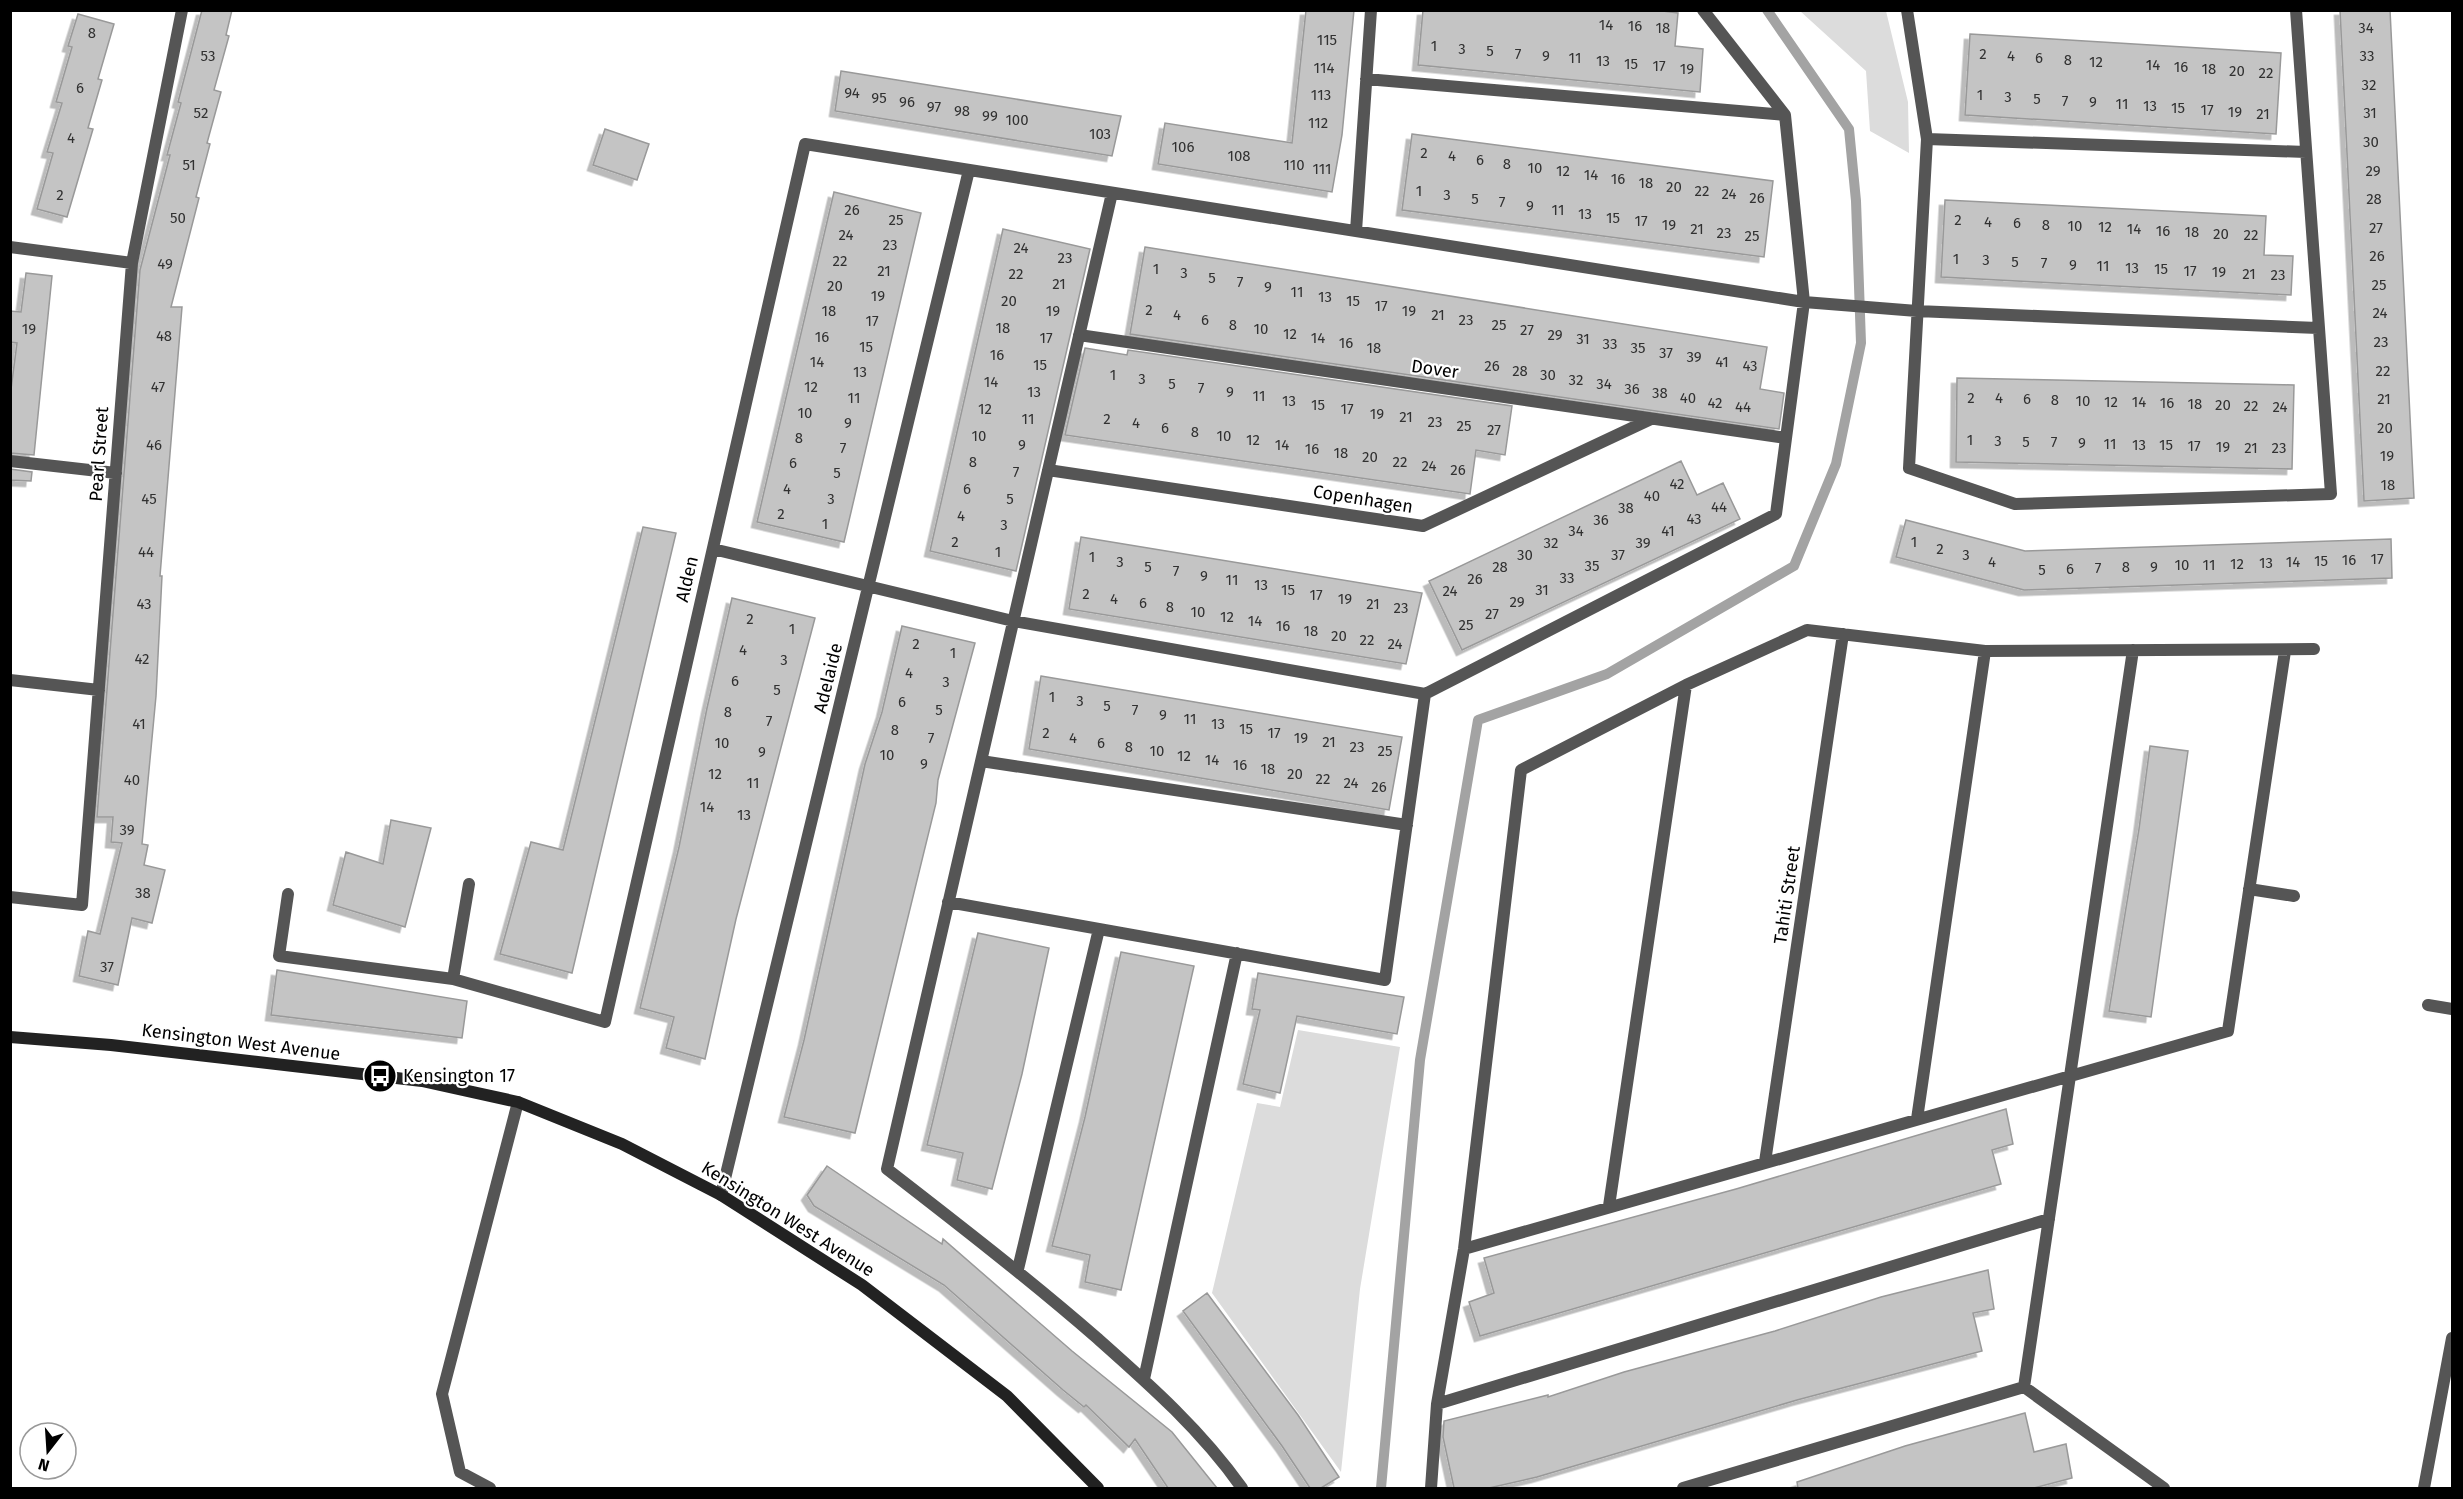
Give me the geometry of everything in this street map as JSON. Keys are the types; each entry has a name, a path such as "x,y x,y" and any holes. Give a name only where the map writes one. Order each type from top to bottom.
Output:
{"street":[{"name":"Pearl Street","path":"10,897 82,905 132,263 182,10"},
{"path":"1356,231 1371,10"},
{"path":"713,549 1013,621 1425,694 1776,514 1804,302 1785,115 1703,10"},
{"path":"1906,10 1928,139 1909,468 2015,504 2331,494 2296,10"},
{"path":"1366,79 1785,115"},
{"path":"1928,139 2306,153"},
{"name":"Alden","path":"453,980 605,1022 805,144 969,170"},
{"path":"969,170 1804,302 1917,311 2318,328"},
{"name":"Adelaide","path":"722,1195 969,170"},
{"path":"1112,193 887,1169 1018,1269 1144,1379 1217,1453 1242,1488"},
{"path":"10,247 132,263"},
{"name":"Dover","path":"1079,335 1786,438"},
{"name":"Copenhagen","path":"1048,470 1423,526 1651,419"},
{"path":"10,461 116,473"},
{"path":"1431,1488 1437,1404 1464,1249 1521,770 1686,685 1807,630 1985,651 2285,651 2314,649"},
{"name":"Tahiti Street","path":"1765,1162 1843,634"},
{"path":"2024,1387 2133,650"},
{"path":"1917,1119 1985,651"},
{"path":"1464,1249 2228,1031 2285,651"},
{"path":"10,680 99,690"},
{"path":"1609,1206 1686,685"},
{"path":"948,902 1385,980 1425,694"},
{"path":"981,761 1407,825"},
{"path":"288,894 279,956 453,980 469,884"},
{"path":"2249,889 2294,896"},
{"path":"1018,1269 1099,929"},
{"path":"1144,1379 1237,953"},
{"path":"2428,1005 2452,1010"},
{"name":"Kensington West Avenue","path":"10,1037 111,1045 422,1081 518,1102 622,1144 722,1195 862,1285 1007,1396 1098,1488"},
{"path":"490,1488 460,1472 442,1394 518,1102"},
{"path":"1437,1404 2049,1219"},
{"path":"2424,1488 2452,1338"},
{"path":"1683,1488 2024,1387"},
{"path":"2024,1387 2164,1488"}],"shaded area":[{"path":"1800,11 1886,11 1908,102 1909,153 1870,131 1866,71"},
{"path":"1298,1030 1400,1047 1360,1289 1341,1472 1212,1293 1257,1103 1280,1107"}],"building":[{"path":"202,10 232,10 226,35 229,36 214,90 221,92 207,143 210,144 196,197 199,198 171,307 182,307 160,576 162,576 156,696 142,844 148,845 144,865 165,870 152,923 132,918 118,985 79,976 88,931 100,934 122,843 111,842 113,817 97,817 140,270 170,155 167,155 181,103 178,102"},
{"path":"1306,10 1354,10 1342,135 1332,192 1158,164 1165,123 1292,143"},
{"path":"1423,10 1655,10 1678,13 1675,46 1703,49 1700,92 1418,65"},
{"path":"2340,10 2390,10 2414,498 2364,501"},
{"path":"78,14 114,24 98,79 102,80 88,128 93,129 67,217 37,209 53,153 47,152 62,103 56,102 72,47 68,46"},
{"path":"1970,34 2281,53 2276,134 1965,115"},
{"path":"841,71 1121,116 1112,156 835,111"},
{"path":"605,129 649,144 637,180 593,165"},
{"path":"1412,134 1773,181 1764,257 1402,210"},
{"path":"834,192 921,213 844,542 757,522"},
{"path":"1945,200 2266,216 2264,255 2293,256 2291,295 1941,277"},
{"path":"1003,229 1090,249 1016,571 930,551"},
{"path":"1145,247 1767,347 1760,389 1784,393 1779,429 1130,334"},
{"path":"26,273 52,276 34,455 10,453 10,397 17,343 10,342 10,311 21,312"},
{"path":"1085,348 1127,355 1128,350 1512,406 1505,455 1476,450 1470,494 1065,435"},
{"path":"1957,378 2294,385 2292,469 1956,462"},
{"path":"1681,461 1697,495 1723,483 1740,519 1462,650 1429,581"},
{"path":"10,469 32,472 31,481 10,480"},
{"path":"1906,520 2025,551 2391,539 2392,578 2024,590 1896,557"},
{"path":"643,527 676,533 572,973 500,954 531,842 563,850"},
{"path":"1081,537 1422,593 1406,664 1069,609"},
{"path":"732,598 815,618 736,919 705,1059 666,1048 674,1017 640,1008 679,847"},
{"path":"902,626 975,643 938,780 936,803 855,1133 784,1117 804,1040 865,764 882,712"},
{"path":"1041,676 1402,737 1389,810 1029,749"},
{"path":"2150,746 2188,751 2151,1017 2109,1011 2139,829"},
{"path":"391,820 431,828 405,927 333,905 346,852 383,864"},
{"path":"978,933 1049,948 1022,1074 992,1189 957,1180 963,1153 927,1145"},
{"path":"1121,952 1194,966 1121,1290 1085,1282 1090,1255 1052,1246 1085,1117"},
{"path":"277,970 467,1001 462,1038 271,1015"},
{"path":"1258,973 1404,997 1397,1034 1297,1016 1280,1093 1243,1084 1260,1010 1252,1009"},
{"path":"2006,1109 2013,1144 1992,1150 2001,1184 1480,1336 1469,1302 1494,1293 1484,1258 1736,1189"},
{"path":"827,1166 942,1244 943,1239 1072,1351 1172,1432 1217,1488 1168,1488 1135,1439 1129,1447 1086,1405 1084,1407 1063,1390 944,1285 814,1206 807,1195"},
{"path":"1988,1270 1994,1309 1973,1313 1982,1351 1797,1400 1537,1477 1489,1488 1454,1488 1443,1437 1444,1421 1548,1395 1548,1397 1624,1372 1775,1331 1881,1297"},
{"path":"1207,1293 1298,1415 1339,1477 1321,1488 1310,1488 1183,1311"},
{"path":"2025,1413 2034,1452 2066,1444 2072,1478 2034,1488 1798,1488 1797,1482 1905,1446"}],"waterway":[{"path":"1381,1488 1420,1060 1478,720 1607,674 1794,566 1836,464 1861,343 1856,201 1849,129 1767,10"}],"place":[{"name":"Kensington 17","path":"380,1076"}]}
